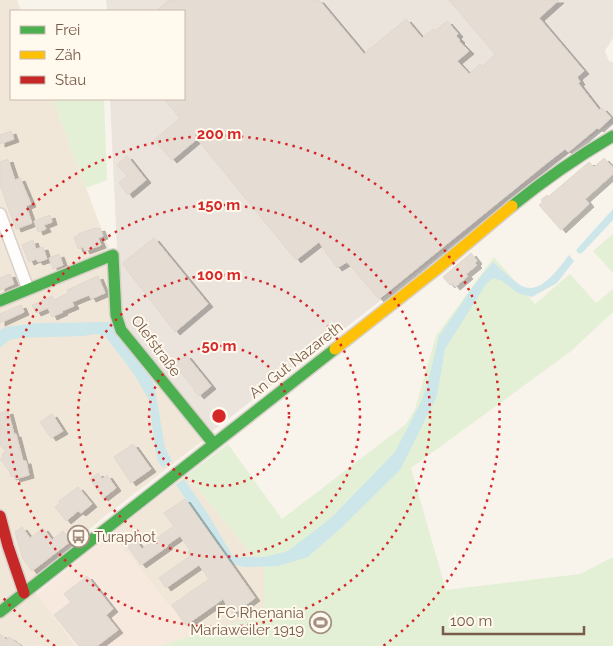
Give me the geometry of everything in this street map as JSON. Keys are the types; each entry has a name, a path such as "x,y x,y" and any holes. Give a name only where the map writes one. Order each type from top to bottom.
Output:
{"main road":[{"name":"An Gut Nazareth","path":"0,612 429,275 557,171 613,136"},
{"name":"Olefstraße","path":"0,301 113,255 116,315 121,330 213,443"},
{"path":"0,516 24,593"}],"street":[{"path":"0,214 28,289"}],"shaded area":[{"path":"0,0 17,0 21,10 10,10 10,100 53,100 110,252 205,439 104,517 28,582 76,646 0,646"},
{"path":"106,0 613,0 613,38 605,51 609,61 613,62 613,123 586,141 210,433 124,329 120,314 110,100 185,100 185,10 107,10"},
{"path":"187,475 264,570 264,619 228,624 193,636 112,533"},
{"path":"112,533 193,636 159,646 76,646 37,594"}],"green space":[{"path":"53,100 104,100 107,180 86,188"},
{"path":"613,234 613,273 593,251"},
{"path":"494,257 535,304 570,274 596,303 613,289 613,312 570,352 411,468 446,590 580,574 613,557 613,646 159,646 228,624 264,619 264,570 187,475 228,444 282,519 406,424 415,409 436,336"}],"water":[{"path":"613,209 613,220 579,254 576,250"},
{"path":"569,255 574,261 557,283 532,297 518,293 502,281 493,278 486,284 445,349 437,396 400,470 341,528 308,557 278,566 245,567 235,565 229,561 176,485 184,479 208,514 232,555 238,557 265,557 288,551 331,518 395,452 421,402 439,336 477,281 493,262 520,285 527,288 535,287 548,280"},
{"path":"112,322 154,383 165,448 172,461 163,468 158,461 155,448 149,400 134,374 105,336 96,334 17,338 8,341 0,348 0,330 5,327 38,323"}],"building":[{"path":"169,0 319,0 364,54 406,19 422,38 433,29 435,31 447,21 458,34 456,36 459,41 469,51 457,61 469,74 480,64 482,67 495,54 449,0 559,0 539,18 584,71 577,77 580,82 578,83 599,110 602,108 611,118 568,152 565,149 548,162 379,299 347,262 337,268 319,242 296,260 197,139 172,160 154,140 180,118 165,100 185,100 185,10 157,10"},
{"path":"11,131 14,139 0,144 0,135"},
{"path":"127,156 146,180 128,195 119,183 127,176 117,165"},
{"path":"604,158 613,168 613,174 585,199 589,204 561,230 539,205 543,202 541,200 547,195 548,197 589,162 594,167"},
{"path":"8,159 15,180 20,178 31,204 26,206 32,223 16,229 0,185 0,162"},
{"path":"50,215 52,222 44,225 46,229 38,232 34,221"},
{"path":"95,228 100,228 103,236 98,238 101,245 85,251 83,247 78,249 74,237"},
{"path":"154,238 208,304 175,332 123,263"},
{"path":"33,240 36,249 43,247 47,259 38,262 36,259 29,262 22,245"},
{"path":"471,253 477,261 475,263 477,265 455,287 452,283 450,285 443,277"},
{"path":"59,254 63,265 53,269 49,258"},
{"path":"10,274 14,284 0,290 0,278"},
{"path":"98,276 105,293 91,299 89,295 72,302 74,306 52,317 48,308 36,313 32,305 52,296 54,300 68,293 67,290"},
{"path":"21,305 24,312 0,323 0,314"},
{"path":"186,355 211,386 199,396 173,365"},
{"path":"8,411 23,461 26,461 29,475 15,479 14,476 11,477 10,472 0,459 3,458 2,454 6,452 0,445 0,413"},
{"path":"52,414 63,431 51,438 40,422"},
{"path":"133,444 151,469 131,483 114,457"},
{"path":"98,473 102,479 107,475 116,488 103,498 90,479"},
{"path":"78,487 92,504 81,513 78,511 66,521 55,507 60,503 59,501"},
{"path":"185,499 255,598 233,614 223,599 186,625 172,605 209,579 199,565 166,588 159,578 190,556 188,552 190,550 180,536 141,565 123,540 131,534 142,549 174,526 164,513"},
{"path":"22,527 30,538 43,528 52,540 63,531 71,541 32,571 23,559 15,532"},
{"path":"87,576 113,609 106,615 118,630 97,646 79,646 54,615 71,602 64,594"},
{"path":"0,634 7,640 9,637 21,646 0,646"}],"traffic: fast":[{"path":"512,206 561,169 613,136"},
{"path":"0,301 113,255 116,315 121,330 213,443"},
{"path":"0,612 335,349"}],"traffic: slow":[{"path":"335,349 438,268 512,206"}],"traffic: jam":[{"path":"0,516 24,593"}],"place":[{"name":"Turaphot","path":"78,537"},
{"name":"FC Rhenania Mariaweiler 1919","path":"320,622"}]}
